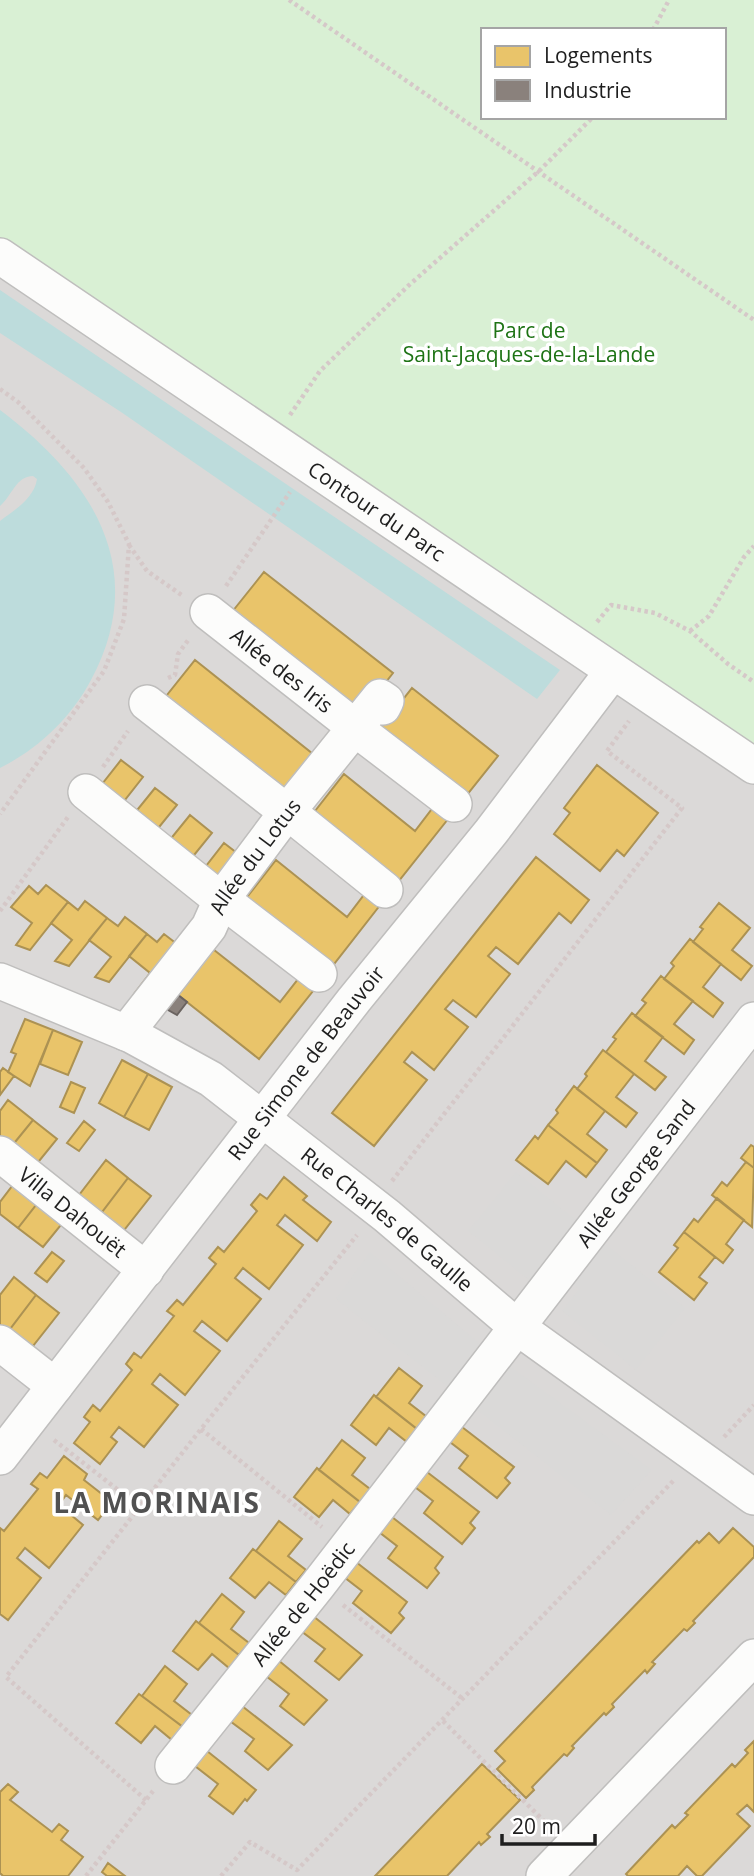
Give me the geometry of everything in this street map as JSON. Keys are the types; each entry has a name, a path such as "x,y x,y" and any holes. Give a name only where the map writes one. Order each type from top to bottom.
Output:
{"street":[{"name":"Contour du Parc","path":"0,256 754,766"},
{"name":"Allée des Iris","path":"208,612 369,723 459,808 491,832"},
{"name":"Rue Simone de Beauvoir","path":"0,1457 264,1118 334,985 422,919 614,671"},
{"path":"147,703 422,919"},
{"name":"Allée du Lotus","path":"128,1034 292,816 369,723"},
{"path":"86,792 334,985"},
{"name":"Rue Charles de Gaulle","path":"0,981 128,1034 211,1079 373,1205 517,1327 754,1497"},
{"name":"Allée George Sand","path":"517,1327 754,1020"},
{"name":"Villa Dahouët","path":"0,1154 146,1269"},
{"name":"Allée de Hoëdic","path":"173,1766 317,1586 517,1327"},
{"path":"0,1343 55,1386"},
{"path":"544,1876 754,1657"}],"path":[{"path":"289,0 754,320"},
{"path":"654,28 669,0"},
{"path":"273,441 320,371 408,286 539,171 591,119"},
{"path":"0,388 18,402 84,468 108,502 129,544 147,571 208,612"},
{"path":"0,814 104,670 124,618 129,544"},
{"path":"690,631 709,616 744,557 754,546"},
{"path":"597,623 611,605 655,613 690,631 728,664 754,682"},
{"path":"146,1800 6,1677 359,1233 373,1205 682,808 607,751 648,695"},
{"path":"221,1876 250,1842 297,1870 754,1405"},
{"path":"29,1420 140,1507"},
{"path":"201,1429 347,1547"},
{"path":"317,1586 463,1700"},
{"path":"443,1721 571,1848"},
{"path":"86,1876 173,1766"}],"shaded area":[{"path":"0,210 754,716 754,1876 0,1876"},
{"path":"516,1172 685,1308 636,1370 562,1311 579,1289 546,1262 530,1281 468,1231"},
{"path":"370,1252 489,1351 652,1470 611,1515 336,1299"}],"green space":[{"name":"Parc de Saint-Jacques-de-la-Lande","path":"0,0 754,0 754,766 0,256"}],"water":[{"path":"0,290 560,670 537,699 121,412 0,333"},
{"path":"0,410 61,465 85,496 102,528 113,563 115,600 108,639 83,694 63,720 40,742 0,768 0,521 28,498 37,479 33,476 22,479 0,506"}],"building: Logements":[{"path":"264,572 393,673 357,719 228,617"},
{"path":"195,660 323,762 287,807 159,705"},
{"path":"412,688 498,756 462,801 376,734"},
{"path":"121,760 143,777 117,810 95,793"},
{"path":"597,765 658,813 624,856 617,850 600,871 554,834 570,813 564,808"},
{"path":"344,774 415,831 441,797 456,809 394,887 308,820"},
{"path":"155,788 177,805 151,837 129,820"},
{"path":"190,815 212,833 186,865 164,847"},
{"path":"224,843 246,860 221,892 199,875"},
{"path":"536,857 589,900 571,923 559,913 518,964 496,947 488,956 510,974 476,1017 453,1000 445,1009 468,1027 434,1070 412,1052 404,1062 427,1080 374,1146 332,1113"},
{"path":"276,860 347,917 373,883 388,895 327,973 240,906"},
{"path":"46,885 68,902 30,950 16,945 32,923 11,907 29,886 38,894"},
{"path":"85,901 107,918 69,966 55,961 72,940 51,923 68,902 78,910"},
{"path":"719,903 750,928 732,950 752,966 741,980 693,942 703,929 700,927"},
{"path":"125,917 147,934 109,982 95,977 111,957 89,940 107,918 118,926"},
{"path":"147,934 157,942 164,934 186,951 147,1000 134,994 150,973 129,956"},
{"path":"690,939 721,964 703,987 723,1003 713,1017 664,979 674,966 671,963"},
{"path":"209,946 280,1002 306,969 321,981 259,1059 173,991"},
{"path":"661,976 693,1001 674,1024 694,1040 684,1054 635,1016 646,1003 642,1000"},
{"path":"632,1013 663,1037 645,1061 666,1077 655,1090 606,1052 616,1039 613,1037"},
{"path":"25,1019 53,1030 30,1086 8,1072 16,1054 11,1052"},
{"path":"53,1030 82,1042 68,1075 40,1064"},
{"path":"603,1050 634,1074 616,1097 637,1113 626,1127 577,1089"},
{"path":"122,1060 148,1074 124,1117 99,1103"},
{"path":"3,1068 14,1076 0,1095 0,1072"},
{"path":"148,1074 172,1087 149,1130 124,1117"},
{"path":"71,1082 85,1088 74,1113 60,1107"},
{"path":"574,1086 605,1111 587,1134 607,1150 597,1163 548,1125"},
{"path":"8,1100 33,1120 11,1147 0,1139 0,1111"},
{"path":"33,1120 57,1139 35,1166 11,1147"},
{"path":"84,1121 95,1130 79,1151 67,1143"},
{"path":"548,1125 597,1163 586,1177 566,1161 548,1184 516,1160 535,1136 538,1139"},
{"path":"751,1145 754,1147 754,1168 741,1158"},
{"path":"106,1160 128,1178 99,1216 76,1199"},
{"path":"746,1162 754,1168 752,1227 712,1195 722,1182 727,1186"},
{"path":"284,1177 307,1196 303,1200 331,1222 317,1241 285,1215 277,1225 303,1245 269,1289 243,1268 235,1278 261,1299 227,1341 202,1321 194,1331 220,1351 185,1395 160,1374 152,1384 178,1405 144,1447 119,1427 111,1437 117,1442 100,1464 74,1443 90,1422 84,1417 93,1405 100,1411 132,1370 126,1364 134,1353 141,1358 174,1316 167,1311 177,1300 183,1305 216,1264 209,1258 218,1247 224,1252 257,1211 251,1205 260,1194 267,1199"},
{"path":"128,1178 151,1196 121,1234 99,1216"},
{"path":"16,1181 40,1200 18,1228 0,1214 0,1202"},
{"path":"717,1198 744,1220 726,1244 733,1250 723,1263 684,1232 694,1219 698,1222"},
{"path":"40,1200 65,1220 43,1247 18,1228"},
{"path":"684,1232 715,1257 699,1277 707,1283 694,1300 659,1272 678,1248 674,1245"},
{"path":"52,1252 64,1261 47,1282 35,1273"},
{"path":"14,1277 36,1295 7,1333 0,1328 0,1295"},
{"path":"36,1295 59,1313 29,1351 7,1333"},
{"path":"399,1368 422,1386 409,1403 427,1417 417,1429 376,1397"},
{"path":"374,1395 417,1429 407,1442 389,1428 376,1445 351,1425"},
{"path":"462,1427 514,1467 505,1478 510,1483 497,1498 459,1468 468,1456 450,1442"},
{"path":"342,1440 365,1458 352,1475 370,1489 360,1502 319,1470"},
{"path":"64,1456 87,1474 84,1480 112,1502 98,1520 66,1495 59,1505 83,1525 49,1568 25,1548 17,1558 41,1578 8,1620 0,1614 0,1528 4,1531 38,1489 31,1484 40,1473 47,1478"},
{"path":"317,1468 360,1502 350,1514 333,1500 319,1517 294,1497"},
{"path":"427,1472 479,1512 470,1523 475,1528 462,1544 424,1513 433,1501 415,1487"},
{"path":"392,1517 443,1557 435,1568 439,1573 427,1588 388,1558 397,1546 379,1532"},
{"path":"279,1521 302,1539 288,1556 306,1570 296,1582 256,1551"},
{"path":"733,1528 754,1547 754,1557 693,1621 695,1623 687,1631 684,1629 652,1662 655,1664 647,1673 645,1670 612,1704 614,1707 606,1715 604,1713 572,1746 574,1748 567,1756 564,1754 532,1787 534,1790 526,1798 497,1769 505,1761 495,1751 697,1541 699,1543 709,1533 719,1543"},
{"path":"253,1549 296,1582 286,1595 269,1582 255,1598 230,1578"},
{"path":"356,1562 407,1602 399,1613 404,1618 391,1633 353,1603 362,1591 344,1577"},
{"path":"222,1594 244,1612 231,1629 249,1643 239,1655 199,1623"},
{"path":"313,1616 362,1655 339,1680 315,1661 325,1649 301,1631"},
{"path":"196,1621 239,1655 229,1668 212,1654 198,1670 173,1651"},
{"path":"278,1660 327,1700 304,1725 280,1706 289,1694 266,1676"},
{"path":"165,1666 187,1684 174,1701 192,1715 183,1727 142,1696"},
{"path":"139,1694 183,1727 172,1740 155,1726 141,1743 116,1723"},
{"path":"242,1706 292,1745 268,1770 245,1751 254,1739 230,1721"},
{"path":"754,1741 754,1812 747,1805 737,1814 750,1826 702,1876 697,1876 687,1866 678,1876 628,1876 626,1874 672,1825 675,1828 688,1815 685,1813 732,1764 735,1767 748,1753 745,1750"},
{"path":"207,1751 256,1790 233,1814 209,1796 218,1784 195,1766"},
{"path":"482,1764 520,1800 487,1834 490,1837 481,1845 479,1842 447,1876 375,1876"},
{"path":"8,1784 18,1792 10,1800 52,1832 59,1824 68,1831 61,1840 83,1857 68,1876 3,1876 0,1873 0,1792"},
{"path":"108,1863 125,1876 107,1876 102,1872"}],"building: Industrie":[{"path":"173,991 187,1002 177,1015 161,1006"}],"district":[{"name":"LA MORINAIS","path":"157,1502"}]}
